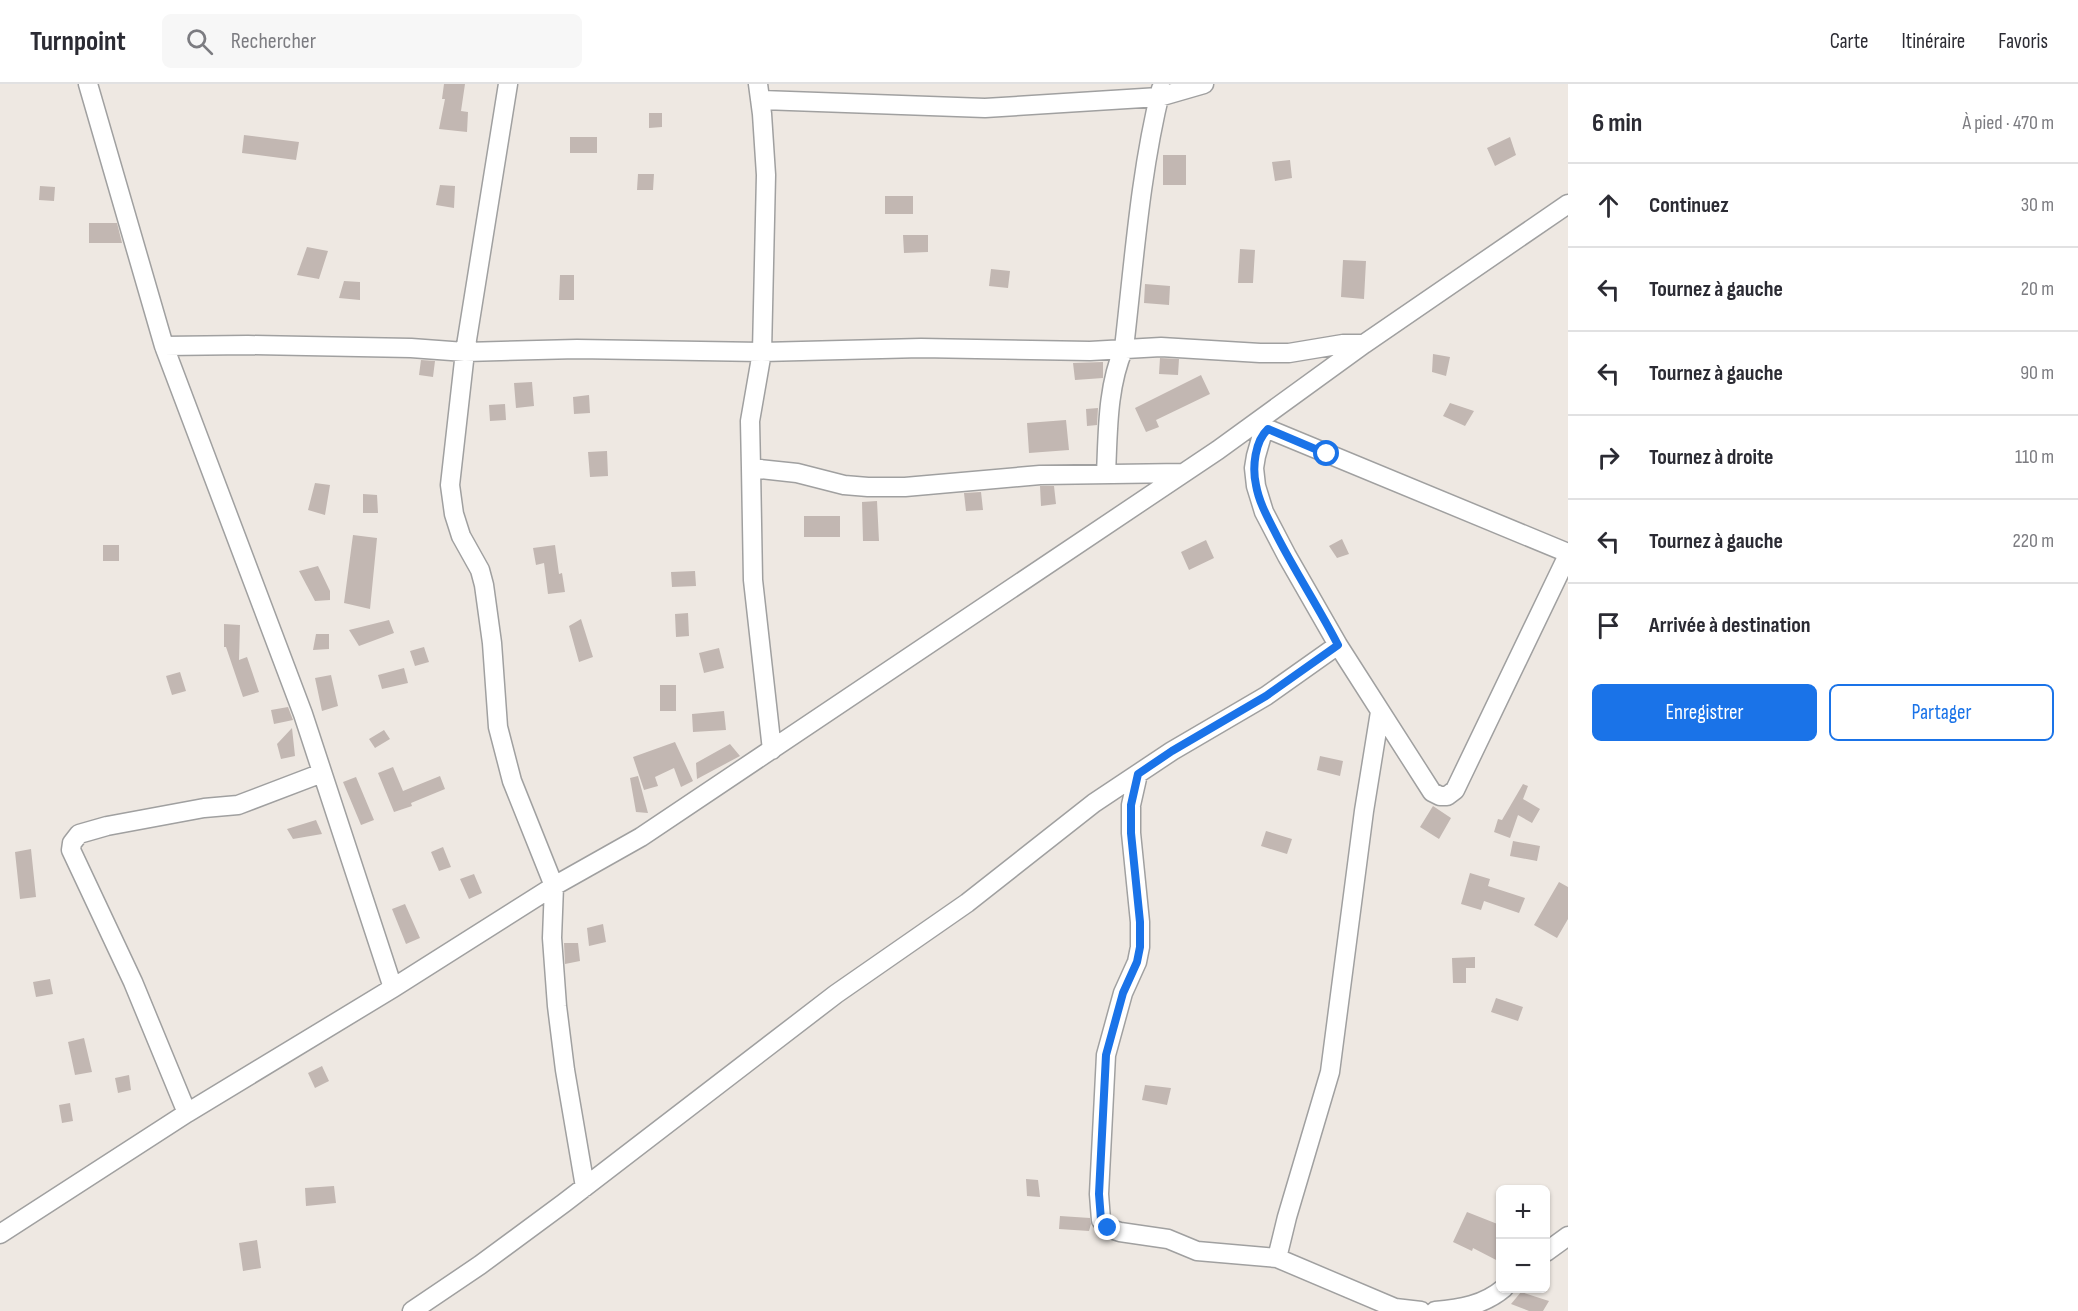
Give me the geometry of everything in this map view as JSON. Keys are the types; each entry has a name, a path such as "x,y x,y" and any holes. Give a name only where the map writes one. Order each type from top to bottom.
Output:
{"street":[{"path":"87,84 164,346 303,714 393,988"},
{"path":"508,84 465,352 450,485 454,514 461,536 480,570 484,585 492,643 498,727 512,781 554,886 552,938 557,1006 565,1070 585,1187"},
{"path":"772,750 753,580 750,421 762,352 766,175 759,92 985,108 1160,91 1204,84"},
{"path":"1106,474 1113,382 1124,348 1146,166 1160,91"},
{"path":"0,1234 187,1113 393,988 554,886 641,837 1184,472 1263,425 1364,344 1568,204"},
{"path":"164,346 282,345 411,348 465,352 577,349 762,352 921,348 1090,351 1161,347 1289,353 1343,344 1364,344"},
{"path":"1263,425 1568,554 1455,790 1447,796 1440,796 1432,792 1380,712 1338,645 1264,512 1256,486 1254,468 1263,425"},
{"path":"751,468 797,473 844,485 868,487 904,487 1040,475 1184,472"},
{"path":"412,1311 480,1265 585,1187 836,994 967,903 1094,803 1172,751 1266,696 1338,645"},
{"path":"1277,1258 1330,1072 1364,812 1380,712"},
{"path":"187,1113 133,982 71,850 72,843 79,834 107,826 204,808 238,805 322,774"},
{"path":"1138,774 1131,805 1131,833 1140,922 1140,947 1137,962 1123,993 1106,1055 1099,1194 1101,1220 1108,1228 1120,1232 1168,1239 1197,1251 1277,1258 1395,1308 1421,1311"},
{"path":"1550,1249 1568,1236"},
{"path":"1435,1311 1472,1308 1498,1293"}],"building":[{"path":"444,84 465,84 461,111 468,112 467,132 439,129 445,99 442,99"},
{"path":"649,113 662,113 662,127 649,128"},
{"path":"244,135 299,142 296,160 242,153"},
{"path":"570,137 597,137 597,153 570,153"},
{"path":"1510,137 1516,155 1495,166 1487,148"},
{"path":"1163,155 1186,155 1186,185 1163,185"},
{"path":"1290,160 1292,178 1275,181 1272,162"},
{"path":"638,174 654,174 653,190 637,190"},
{"path":"440,185 455,186 454,208 436,205"},
{"path":"40,186 55,187 54,201 39,200"},
{"path":"885,196 913,196 913,214 885,214"},
{"path":"89,223 117,223 122,243 89,243"},
{"path":"903,235 928,235 928,252 904,253"},
{"path":"307,247 328,251 319,279 297,275"},
{"path":"1240,249 1255,250 1253,283 1238,283"},
{"path":"1343,260 1366,261 1364,299 1341,297"},
{"path":"991,269 1010,271 1008,288 989,286"},
{"path":"560,275 574,275 574,300 559,300"},
{"path":"344,281 360,282 360,300 339,298"},
{"path":"1145,284 1170,286 1169,305 1144,303"},
{"path":"1433,354 1450,357 1446,376 1432,372"},
{"path":"1160,358 1179,359 1178,375 1159,374"},
{"path":"421,360 435,361 433,377 419,375"},
{"path":"1103,362 1103,378 1075,380 1073,363"},
{"path":"1201,375 1210,394 1156,420 1159,427 1146,432 1135,408"},
{"path":"532,382 534,406 516,408 514,383"},
{"path":"589,395 590,413 574,414 573,397"},
{"path":"1450,403 1474,411 1465,426 1443,416"},
{"path":"505,404 506,420 490,421 489,405"},
{"path":"1098,408 1097,425 1087,426 1086,409"},
{"path":"1066,420 1069,450 1029,453 1027,423"},
{"path":"607,451 608,476 590,477 588,452"},
{"path":"315,483 330,485 325,515 308,510"},
{"path":"1040,486 1054,486 1056,504 1041,506"},
{"path":"981,492 983,510 966,511 964,493"},
{"path":"363,494 377,495 378,513 363,513"},
{"path":"877,501 879,541 863,541 862,502"},
{"path":"804,516 840,516 840,537 804,537"},
{"path":"353,535 377,538 370,609 344,603"},
{"path":"1342,539 1349,554 1337,558 1329,546"},
{"path":"1206,540 1214,558 1189,570 1181,552"},
{"path":"103,545 119,545 119,561 103,561"},
{"path":"555,545 559,574 562,573 565,592 548,594 544,563 536,565 533,548"},
{"path":"318,566 330,591 330,600 315,601 299,571"},
{"path":"695,571 696,586 672,587 671,572"},
{"path":"688,613 689,636 676,637 675,614"},
{"path":"581,619 593,657 579,662 569,626"},
{"path":"389,620 394,633 359,646 349,630"},
{"path":"224,624 240,625 239,660 247,657 259,692 243,697 226,647 224,647"},
{"path":"316,634 329,634 329,649 313,650"},
{"path":"424,647 429,662 415,666 410,651"},
{"path":"719,648 724,668 704,673 699,653"},
{"path":"404,668 408,683 382,689 378,675"},
{"path":"180,672 186,691 172,695 166,676"},
{"path":"331,675 338,706 322,711 315,678"},
{"path":"660,685 676,685 676,711 660,711"},
{"path":"288,707 293,720 274,724 271,710"},
{"path":"724,711 726,730 693,732 692,714"},
{"path":"292,728 295,756 281,759 277,744"},
{"path":"384,730 390,739 375,748 369,739"},
{"path":"675,742 693,781 681,787 674,768 655,777 658,786 644,790 633,757"},
{"path":"730,744 740,756 697,779 696,763"},
{"path":"1320,756 1343,761 1340,776 1317,770"},
{"path":"393,767 403,791 440,776 445,789 411,803 412,806 394,812 378,773"},
{"path":"638,776 648,813 636,812 630,778"},
{"path":"356,777 374,820 361,825 343,782"},
{"path":"1523,784 1528,786 1523,799 1540,809 1532,823 1518,815 1510,838 1494,832 1498,819 1502,820"},
{"path":"1433,806 1451,818 1439,839 1420,827"},
{"path":"316,820 322,834 293,839 287,829"},
{"path":"1266,831 1292,839 1287,854 1261,846"},
{"path":"1513,841 1540,846 1537,861 1510,856"},
{"path":"443,847 451,867 439,871 431,852"},
{"path":"31,849 36,897 20,899 15,852"},
{"path":"1470,873 1490,879 1488,886 1525,898 1519,913 1484,901 1481,910 1461,904"},
{"path":"474,874 482,893 469,899 460,879"},
{"path":"1559,882 1568,887 1568,919 1557,938 1534,925"},
{"path":"405,904 420,938 406,944 392,909"},
{"path":"603,924 606,942 589,946 587,928"},
{"path":"564,943 578,943 580,961 565,964"},
{"path":"1475,957 1475,968 1466,968 1466,983 1453,983 1452,958"},
{"path":"50,979 53,994 36,997 33,982"},
{"path":"1496,998 1523,1007 1518,1021 1491,1012"},
{"path":"84,1038 92,1072 75,1075 68,1042"},
{"path":"322,1066 329,1081 315,1088 308,1073"},
{"path":"129,1075 131,1090 118,1093 115,1078"},
{"path":"1145,1085 1171,1088 1167,1105 1142,1100"},
{"path":"70,1103 73,1121 62,1123 59,1105"},
{"path":"1026,1179 1038,1180 1040,1197 1027,1196"},
{"path":"334,1186 336,1203 306,1206 305,1188"},
{"path":"1467,1212 1496,1223 1496,1260 1473,1248 1472,1251 1453,1242"},
{"path":"1060,1216 1090,1218 1089,1231 1059,1229"},
{"path":"257,1240 261,1268 243,1271 239,1243"},
{"path":"1520,1293 1549,1301 1543,1311 1529,1311 1511,1304"}],"route":[{"path":"1108,1228 1101,1220 1099,1194 1106,1055 1123,993 1137,962 1140,947 1140,922 1131,833 1131,805 1138,774 1172,751 1266,696 1338,645 1264,512 1256,486 1254,468 1262,435 1268,429 1327,454"}]}
